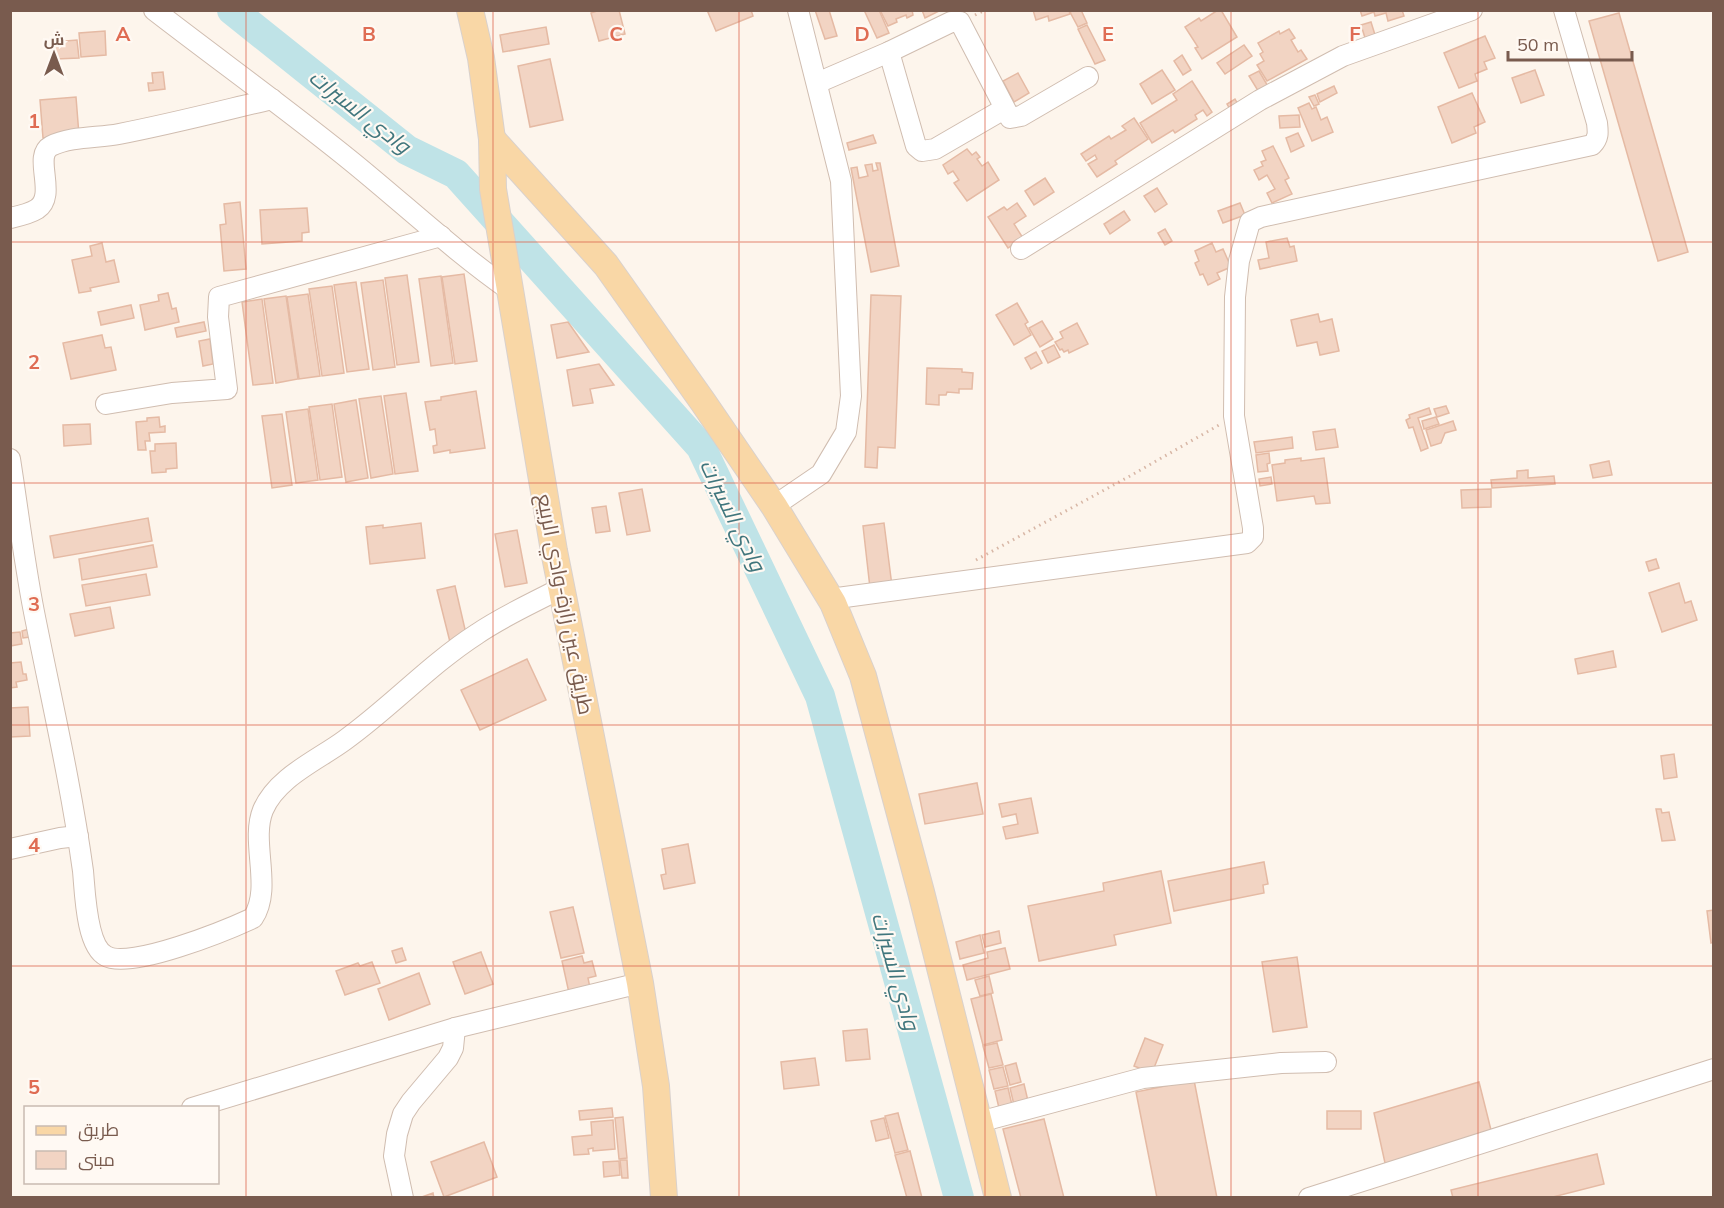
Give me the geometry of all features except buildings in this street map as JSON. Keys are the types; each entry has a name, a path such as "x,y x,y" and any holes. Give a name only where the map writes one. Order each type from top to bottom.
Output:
{"main road":[{"name":"طريق عين زارة-وادي الربيع","path":"470,10 481,58 492,139 493,189 561,588 640,983 657,1086 664,1197"},
{"path":"492,139 606,265 774,506 830,599 850,640 863,676 921,892 998,1197"}],"street":[{"path":"154,10 272,99 482,271 511,291"},
{"path":"774,506 821,474 846,432 851,396 841,181 798,10"},
{"path":"1021,249 1260,100 1343,56 1472,10"},
{"path":"830,599 1247,543 1253,537 1253,528 1234,416 1235,297 1239,261 1250,222 1261,217 1592,145 1597,140 1597,123 1564,10"},
{"path":"817,83 951,22 960,22 1010,118 1021,116 1089,77"},
{"path":"889,52 916,146 922,151 935,149 1004,109"},
{"path":"10,218 25,215 39,208 45,197 44,156 49,147 68,141 143,129 272,99"},
{"path":"106,404 172,393 227,389 218,317 219,297 441,236"},
{"path":"10,459 34,609 78,836 92,938 104,956 127,960 159,952 181,946 253,918 260,895 262,812 270,797 282,784 383,711 409,686 477,634 561,588"},
{"path":"10,849 78,836"},
{"path":"195,1106 455,1028 640,983"},
{"path":"403,1197 394,1156 397,1134 411,1102 448,1058 453,1048 455,1028"},
{"path":"979,1122 1143,1078 1281,1063 1326,1062"},
{"path":"1309,1197 1713,1070"}],"path":[{"path":"974,561 1130,477 1234,416"}],"waterway":[{"name":"وادي السيرات","path":"232,10 407,150 456,174 701,447 820,696 959,1198"}]}
